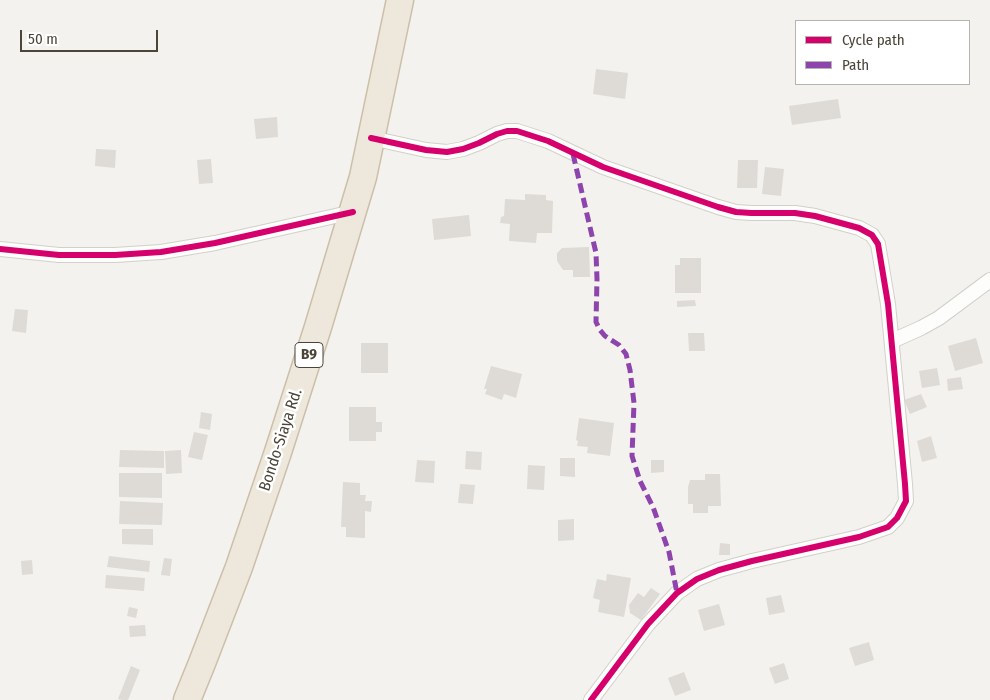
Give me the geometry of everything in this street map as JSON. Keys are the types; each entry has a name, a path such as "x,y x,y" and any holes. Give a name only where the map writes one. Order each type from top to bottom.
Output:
{"highway":[{"name":"Bondo-Siaya Rd.","path":"187,700 209,647 255,520 318,327 353,212 363,177 400,0"}],"street":[{"path":"371,138 426,150 447,152 463,150 497,134 517,131 548,141 603,167 718,207 736,212 796,213 815,216 859,228 872,235 878,244 888,304 906,500 897,518 888,527 859,537 752,561 719,570 697,579 677,593 648,624 592,700"},
{"path":"0,249 59,255 115,255 161,252 215,243 353,212"},
{"path":"892,341 939,318 990,280"}],"building":[{"path":"596,69 628,73 625,99 593,94"},
{"path":"838,99 841,118 792,125 789,106"},
{"path":"277,117 278,137 256,139 254,119"},
{"path":"96,149 116,150 115,168 95,166"},
{"path":"211,159 213,183 199,184 197,160"},
{"path":"738,160 758,160 757,188 737,188"},
{"path":"765,167 784,169 781,196 762,194"},
{"path":"525,194 546,195 546,200 553,201 552,233 537,233 536,243 509,241 510,224 500,223 501,217 504,216 505,199 525,200"},
{"path":"469,215 471,236 434,240 432,219"},
{"path":"589,247 590,277 573,277 573,270 563,270 557,261 557,253 562,248"},
{"path":"680,258 701,258 701,293 675,293 675,265 680,265"},
{"path":"695,300 696,306 677,307 677,301"},
{"path":"15,309 28,310 26,333 12,331"},
{"path":"688,333 704,333 705,351 689,351"},
{"path":"976,338 983,363 955,371 948,346"},
{"path":"361,343 388,343 388,373 361,373"},
{"path":"491,366 522,374 516,398 504,394 502,400 485,394 487,389 484,389"},
{"path":"937,368 940,385 922,388 919,371"},
{"path":"961,377 963,389 948,391 947,379"},
{"path":"921,394 927,407 910,414 904,400"},
{"path":"349,407 376,407 376,422 382,422 382,432 376,432 376,441 349,441"},
{"path":"201,412 212,414 210,430 199,428"},
{"path":"579,418 614,423 610,456 587,453 588,447 577,446"},
{"path":"194,432 208,435 202,460 188,457"},
{"path":"931,436 937,458 922,462 917,441"},
{"path":"120,450 164,451 164,468 119,467"},
{"path":"181,450 182,473 166,474 165,451"},
{"path":"466,451 482,452 481,470 465,469"},
{"path":"560,458 575,458 575,477 560,476"},
{"path":"417,460 435,461 434,483 415,482"},
{"path":"651,460 664,460 664,472 651,473"},
{"path":"528,465 545,466 544,490 527,489"},
{"path":"119,473 162,473 162,498 119,497"},
{"path":"705,474 720,474 721,506 708,506 708,513 693,513 693,504 688,504 690,480 705,480"},
{"path":"343,482 360,483 360,495 366,495 365,501 372,501 371,512 365,511 365,538 346,537 346,527 341,527"},
{"path":"460,484 475,485 473,504 458,503"},
{"path":"120,501 163,503 162,525 119,524"},
{"path":"574,519 574,540 558,541 558,520"},
{"path":"122,529 153,529 153,545 122,544"},
{"path":"720,543 730,544 730,555 719,555"},
{"path":"109,556 150,561 149,572 107,567"},
{"path":"164,558 172,559 170,576 161,575"},
{"path":"32,560 33,574 22,575 21,561"},
{"path":"607,574 631,578 624,617 598,612 600,600 593,598 597,579 606,581"},
{"path":"106,575 145,578 144,591 105,588"},
{"path":"651,588 660,594 641,620 630,613 629,605 638,593 644,597"},
{"path":"781,595 785,612 769,615 766,598"},
{"path":"719,604 725,625 704,631 698,610"},
{"path":"129,607 138,609 136,618 127,616"},
{"path":"145,625 146,636 130,637 129,626"},
{"path":"869,642 874,660 855,666 849,648"},
{"path":"784,663 789,679 775,684 769,668"},
{"path":"131,666 140,670 128,700 118,699"},
{"path":"684,672 691,690 675,696 668,678"}],"marked path":[{"path":"573,154 596,253 596,322 605,336 619,345 626,354 634,403 632,456 640,481 653,507 669,552 677,593"}],"cycle path":[{"path":"371,138 426,150 447,152 463,149 497,134 517,131 548,141 603,167 718,207 736,212 795,213 815,216 859,228 872,235 878,244 888,304 905,484 906,501 897,518 888,527 859,537 752,561 719,570 697,579 677,593 648,624 591,700"},
{"path":"0,249 59,255 115,255 161,252 215,243 353,212"}]}
